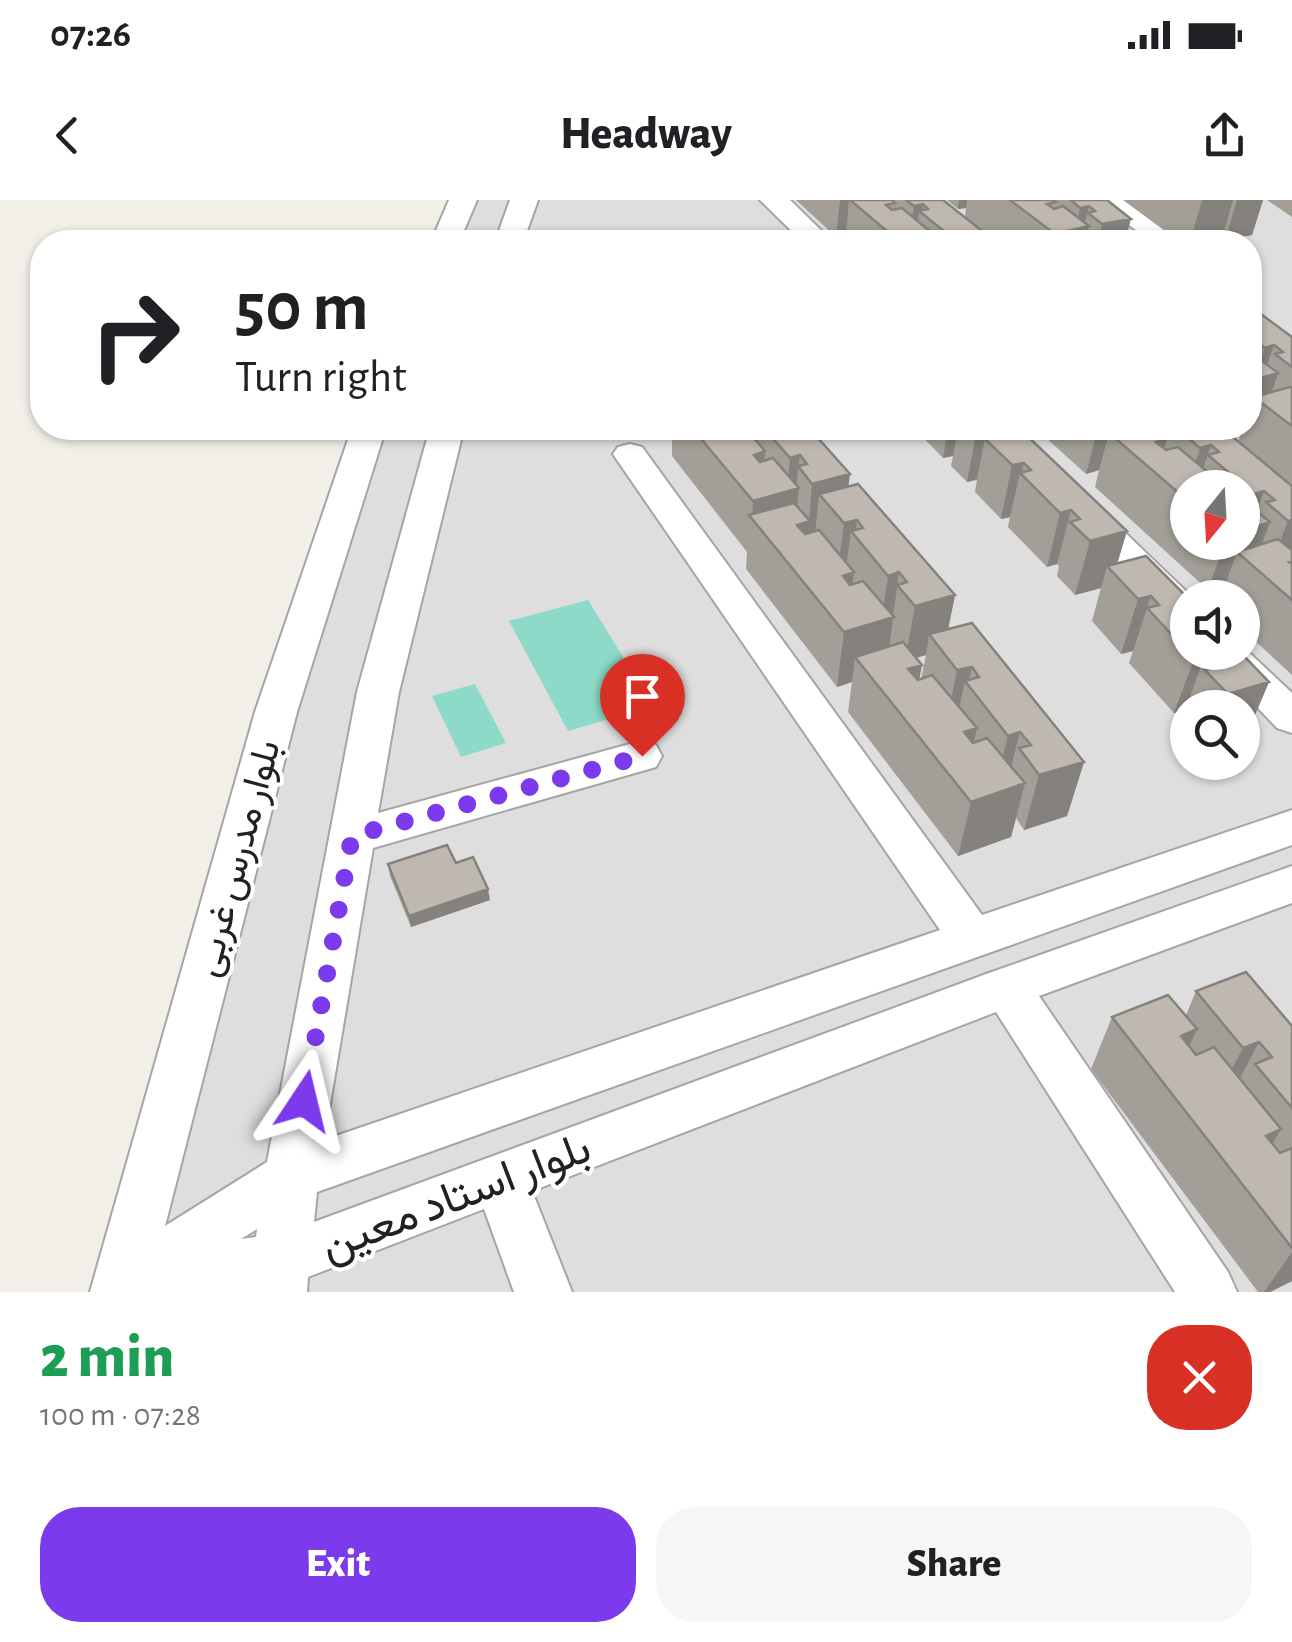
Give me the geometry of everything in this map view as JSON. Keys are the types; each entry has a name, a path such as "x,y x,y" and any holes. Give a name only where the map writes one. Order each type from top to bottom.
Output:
{"street":[{"path":"451,230 463,200"},
{"path":"513,230 524,200"},
{"path":"774,200 806,230"},
{"path":"1109,200 1153,230"},
{"name":"بلوار مدرس غربی","path":"119,1290 276,712 365,440"},
{"path":"281,1276 291,1176 378,692 444,440"},
{"path":"1009,440 1170,597"},
{"path":"630,454 972,940"},
{"path":"1244,670 1292,718"},
{"path":"352,836 642,756"},
{"name":"بلوار استاد معین","path":"119,1290 291,1176 1292,827"},
{"name":"بلوار استاد معین","path":"119,1290 281,1276 500,1178 1292,884"},
{"path":"1006,987 1208,1292"},
{"path":"500,1178 543,1292"}],"shaded area":[{"path":"463,200 1292,200 1292,1292 124,1292 344,489 364,440 1262,440 1262,230 450,230"}],"green space":[{"path":"588,600 653,706 568,731 509,621"},
{"path":"475,684 506,743 461,757 432,696"}],"building":[{"path":"850,200 892,200 895,203 886,205 892,210 902,208 929,230 886,230"},
{"path":"906,200 943,200 981,230 943,230 919,211 928,209 923,204 914,206"},
{"path":"1010,200 1053,200 1056,202 1047,204 1054,209 1063,206 1089,226 1050,230"},
{"path":"1071,200 1107,200 1131,219 1102,224 1088,213 1095,211 1089,206 1080,208"},
{"path":"1262,315 1292,337 1292,367 1275,354 1283,352 1274,345 1265,348"},
{"path":"1262,361 1278,373 1262,378"},
{"path":"1292,388 1292,426 1262,403 1262,395"},
{"path":"702,440 755,440 765,451 754,455 760,462 773,458 799,488 753,501"},
{"path":"774,440 820,440 850,474 812,484 798,466 807,464 800,455 790,458"},
{"path":"986,440 1031,440 1127,531 1090,541 1070,522 1080,519 1071,510 1060,513 1020,473 1031,470 1024,463 1012,465"},
{"path":"1117,440 1163,440 1156,442 1166,450 1178,447 1205,470 1170,470 1170,486"},
{"path":"1191,440 1236,440 1292,486 1292,520 1288,521 1266,502 1275,500 1260,492 1260,470 1226,470 1208,455 1219,452 1211,445 1200,448"},
{"path":"858,484 955,595 915,606 897,585 907,582 899,572 888,576 851,531 863,528 857,520 844,523 819,494"},
{"path":"794,503 810,521 797,525 805,534 819,530 854,572 843,576 850,585 863,581 894,617 844,632 749,515"},
{"path":"1278,539 1292,550 1292,600 1246,560 1260,560 1260,545"},
{"path":"1146,556 1170,580 1170,633 1147,608 1159,605 1151,596 1138,599 1107,566"},
{"path":"972,623 1084,762 1039,775 1019,748 1031,745 1020,732 1008,736 965,681 979,677 972,667 957,670 929,634"},
{"path":"903,642 922,665 908,669 918,680 932,675 977,728 964,732 973,743 987,738 1025,783 971,802 855,657"},
{"path":"1205,670 1257,670 1269,682 1242,690 1224,690"},
{"path":"447,845 456,863 473,857 488,889 409,916 388,864"},
{"path":"1246,972 1292,1026 1292,1108 1255,1064 1272,1057 1259,1042 1243,1048 1196,991"},
{"path":"1168,995 1197,1029 1181,1036 1196,1055 1214,1047 1281,1129 1266,1136 1280,1153 1292,1148 1292,1248 1112,1017"}],"route":[{"path":"304,1101 352,836 642,756"}]}
